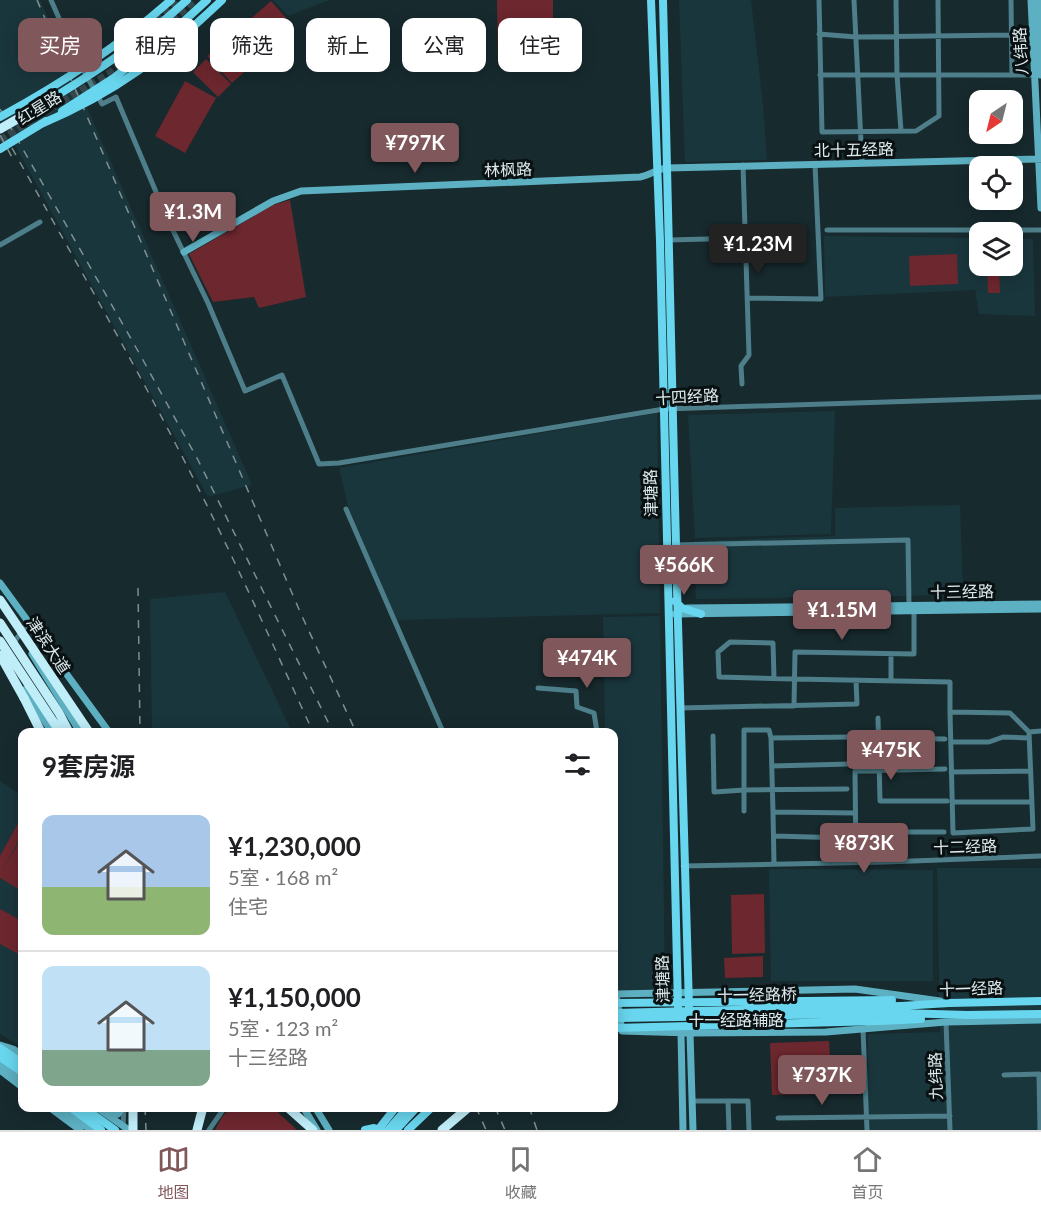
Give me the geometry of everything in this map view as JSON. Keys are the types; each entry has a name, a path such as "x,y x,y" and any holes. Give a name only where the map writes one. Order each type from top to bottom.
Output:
{"highway":[{"name":"红星路","path":"0,129 33,110"},
{"name":"津滨大道","path":"0,600 71,711"},
{"name":"津滨大道","path":"0,623 60,713 67,728"},
{"path":"0,641 57,728"},
{"path":"0,659 39,728"},
{"path":"71,711 86,728"},
{"path":"125,1129 131,1112"},
{"path":"197,1130 202,1112"},
{"path":"293,1112 315,1130"},
{"path":"442,1130 463,1112"}],"main road":[{"path":"0,124 142,25 171,0"},
{"name":"红星路","path":"166,18 187,0"},
{"name":"红星路","path":"0,149 142,57 207,0"},
{"path":"41,124 95,99 143,69 184,36 222,0"},
{"name":"津塘路","path":"651,0 676,545 672,588"},
{"name":"津塘路","path":"663,0 669,240 668,409 672,588 680,708 686,866 688,994 683,1130"},
{"name":"八纬路","path":"1031,0 1038,75"},
{"name":"八纬路","path":"1038,0 1041,208"},
{"path":"64,80 114,54"},
{"name":"红星路","path":"33,110 114,59"},
{"path":"0,117 45,92"},
{"name":"北十五经路","path":"667,168 1040,159"},
{"name":"林枫路","path":"184,252 273,201 301,191 640,177 649,176 657,169 667,168"},
{"path":"0,583 106,728"},
{"path":"672,588 685,602 701,611"},
{"name":"十三经路","path":"701,611 1041,604"},
{"path":"0,608 71,711"},
{"name":"十三经路","path":"911,608 1041,609"},
{"path":"675,609 701,611"},
{"name":"津塘路","path":"675,609 677,994 686,1033 693,1130"},
{"path":"0,659 49,728"},
{"name":"津滨大道","path":"71,711 78,728"},
{"name":"十一经路辅路","path":"618,997 855,990 949,1003"},
{"name":"十一经路桥","path":"618,997 892,1000 949,1003"},
{"name":"十一经路","path":"902,1010 949,1003 1041,1001"},
{"name":"十一经路桥","path":"618,1013 902,1010"},
{"name":"十一经路桥","path":"618,1018 902,1010"},
{"name":"十一经路","path":"902,1010 966,1015 1041,1014"},
{"name":"十一经路辅路","path":"618,1014 622,1031 686,1033 826,1032 946,1022 1041,1020"},
{"path":"618,1028 880,1022 966,1015"},
{"path":"0,1046 18,1052"},
{"path":"0,1046 18,1060"},
{"path":"0,1057 18,1069"},
{"path":"0,1062 18,1077"},
{"path":"0,1070 18,1084"},
{"path":"56,1112 80,1130"},
{"path":"67,1112 92,1130"},
{"path":"77,1112 101,1130"},
{"path":"93,1112 125,1129"},
{"path":"102,1112 125,1129"},
{"path":"105,1114 116,1115 119,1112"},
{"path":"306,1112 315,1130"},
{"path":"318,1112 329,1130"},
{"path":"365,1130 374,1128 380,1130 393,1112"},
{"path":"388,1130 404,1112"},
{"path":"396,1130 412,1112"},
{"path":"408,1130 427,1112"}],"street":[{"path":"51,0 75,55 102,104 116,97 167,218 184,252"},
{"path":"819,0 822,132 916,131 939,116 938,0"},
{"path":"854,0 862,162"},
{"path":"896,0 897,75 901,132"},
{"path":"1011,0 1012,75"},
{"path":"819,34 938,38 1011,35"},
{"path":"820,75 1038,75"},
{"path":"747,298 821,299 814,164"},
{"path":"742,384 741,366 749,355 743,165"},
{"path":"0,245 40,222"},
{"path":"827,230 1041,230"},
{"path":"669,240 745,238"},
{"name":"十四经路","path":"184,252 245,391 282,375 319,464 339,463 668,409 1041,397"},
{"path":"346,508 441,728"},
{"path":"676,545 908,540 914,654 795,652 794,706"},
{"path":"0,659 28,623"},
{"path":"774,678 773,643 730,642 718,652 719,677 950,682 948,770 953,833 1033,829 1029,735 1010,713 950,712"},
{"path":"891,654 891,680"},
{"path":"680,708 857,704 856,680"},
{"path":"538,688 576,691 577,707 594,712 596,728"},
{"path":"878,718 880,801 1032,802"},
{"path":"744,812 744,730 770,730 774,864"},
{"path":"878,738 988,742 1003,737 1029,735 1041,731"},
{"path":"713,736 714,792 847,789"},
{"path":"771,738 852,737"},
{"path":"772,766 850,764"},
{"path":"856,863 855,771 1030,771"},
{"path":"773,812 855,813"},
{"path":"886,862 885,832 944,832"},
{"path":"774,836 847,838"},
{"name":"十二经路","path":"675,866 856,863 1041,856"},
{"name":"九纬路","path":"946,1022 950,1130"},
{"path":"863,1029 867,1130"},
{"path":"1004,1074 1039,1074 1040,1130"},
{"path":"692,1101 748,1101 749,1130"},
{"path":"728,1101 729,1130"},
{"path":"124,1112 125,1129"},
{"path":"210,1130 222,1112"},
{"path":"778,1118 950,1116"}],"shaded area":[{"path":"0,0 40,0 48,18 18,18 18,72 71,72 252,485 208,497 0,118"},
{"path":"273,0 329,0 288,16"},
{"path":"497,0 553,0 553,18 498,18 498,65"},
{"path":"679,0 751,0 767,160 685,162"},
{"path":"271,1 286,18 252,18"},
{"path":"206,59 210,63 210,72 219,72 231,84 218,97 193,72 198,72 198,67"},
{"path":"222,72 244,72 232,83"},
{"path":"185,81 216,98 185,153 155,136"},
{"path":"290,200 306,297 259,308 254,297 213,302 189,254 273,205"},
{"path":"824,236 969,238 969,276 1023,276 1023,239 1033,239 1035,316 979,314 975,290 825,297"},
{"path":"957,254 958,284 910,286 909,256"},
{"path":"987,276 999,276 1000,293 988,293"},
{"path":"835,411 831,534 695,538 688,415"},
{"path":"657,413 660,613 396,620 348,506 339,468"},
{"path":"960,505 963,595 696,599 694,541 835,536 835,508"},
{"path":"225,592 290,728 152,728 150,599"},
{"path":"660,616 665,990 618,991 618,728 605,728 603,617"},
{"path":"0,781 18,793 18,1045 0,1034"},
{"path":"18,823 18,842 1,873 18,844 18,889 0,878 0,856"},
{"path":"937,868 1041,868 1041,1130 867,1130 868,1034 940,1032"},
{"path":"769,869 933,870 933,981 771,981"},
{"path":"764,894 765,953 732,954 731,895"},
{"path":"0,909 18,919 18,954 0,944"},
{"path":"763,956 763,977 725,978 724,958"},
{"path":"829,1041 832,1094 772,1095 770,1043"},
{"path":"226,1112 277,1112 297,1130 215,1130"}],"tunnel":[{"path":"157,18 177,0"},
{"path":"0,140 114,70 143,48 195,0"}],"railway":[{"path":"37,0 301,614 354,728"},
{"path":"0,109 198,460 331,728"},
{"path":"0,135 13,159"},
{"path":"12,148 187,466 236,565 311,728"},
{"path":"138,588 140,728"},
{"path":"145,1112 146,1130"},
{"path":"478,1112 486,1130"},
{"path":"497,1112 505,1130"},
{"path":"531,1112 537,1130"}]}
